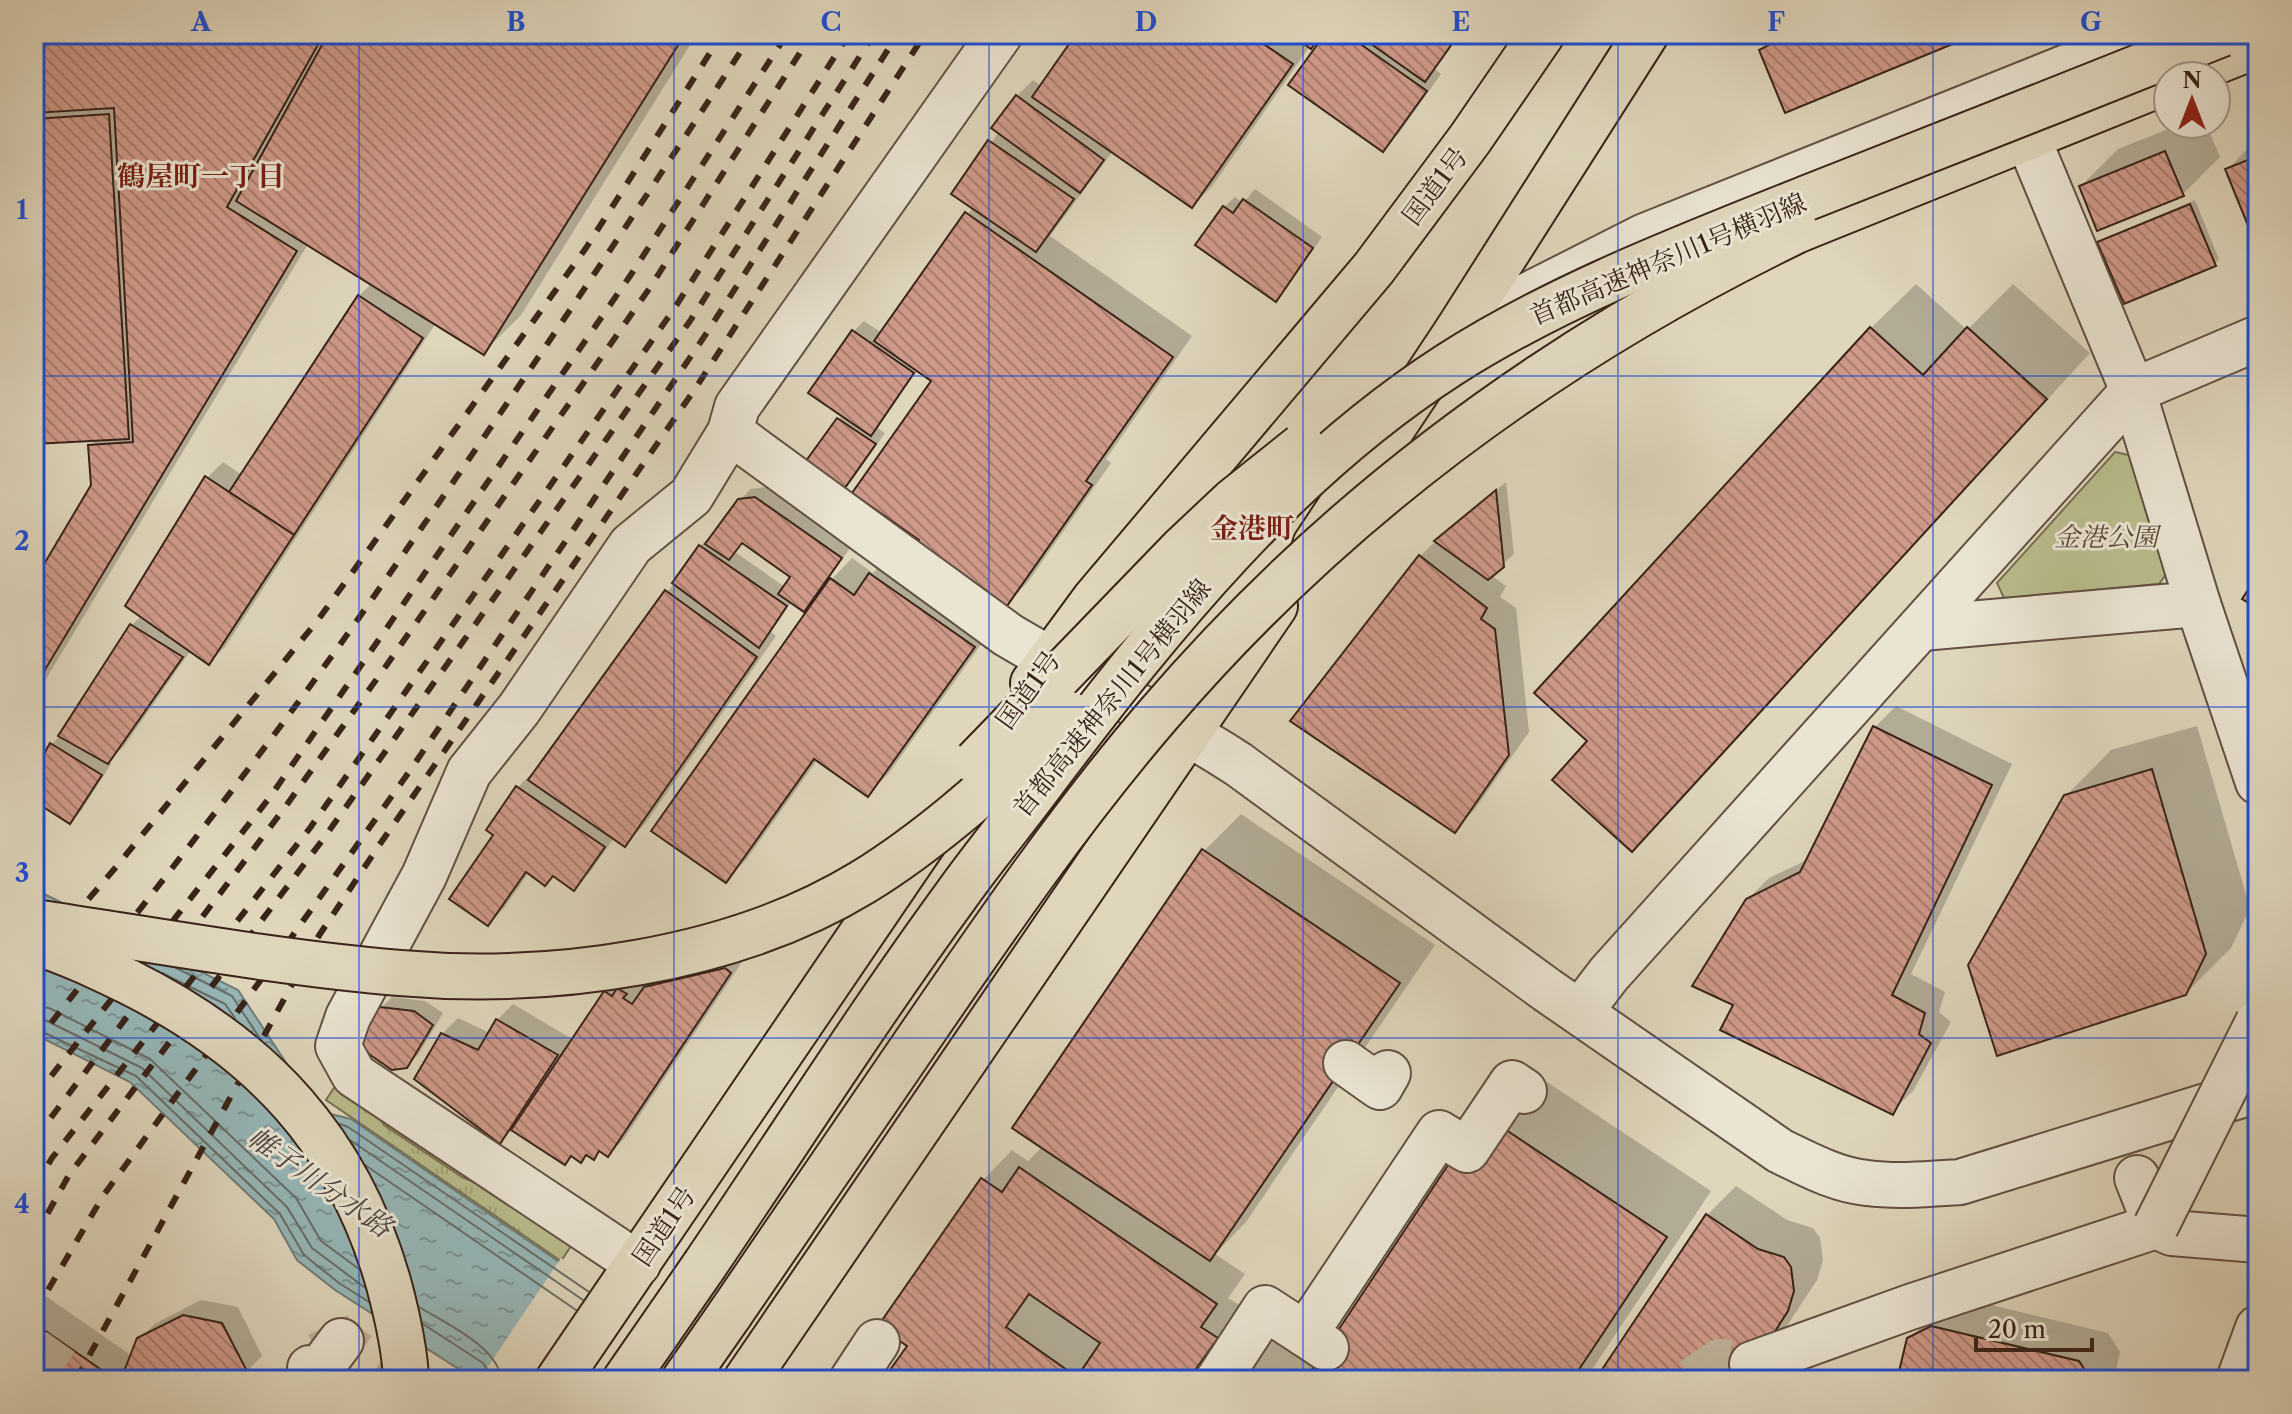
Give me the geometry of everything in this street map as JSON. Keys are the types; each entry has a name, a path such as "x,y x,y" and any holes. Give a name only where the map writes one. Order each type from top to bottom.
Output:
{"highway":[{"name":"国道1号","path":"558,1380 1017,704 1094,600 1374,268 1470,139 1542,34"},
{"path":"747,1379 1189,732 1457,331 1646,34"},
{"name":"首都高速神奈川1号横羽線","path":"625,1380 954,897 1114,688 1182,604 1280,501 1364,426 1452,363 1570,298 1717,234 2222,34"},
{"path":"2223,60 2258,47"},
{"name":"首都高速神奈川1号横羽線","path":"684,1380 999,921 1105,779 1159,713 1222,645 1358,514 1509,397 1653,305 1798,230 2152,89"},
{"path":"34,922 348,968 450,975 535,974 603,966 703,947 768,927 818,906 862,882 903,854 1011,766 1268,538 1411,425 1551,338 1621,302 1798,230"},
{"path":"34,904 358,950 451,957 547,955 600,950 669,938 762,911 852,869 924,814 1182,549 1233,501 1289,455 1348,413 1413,373 1513,327"},
{"path":"34,942 101,968 201,1021 291,1099 327,1147 358,1197 379,1249 395,1308 406,1380"},
{"path":"34,968 89,989 186,1043 230,1075 268,1112 305,1158 331,1204 354,1258 371,1314 380,1380"}],"street":[{"path":"628,1278 354,1075 338,1046 348,1017 424,876 469,772 519,709 631,545 691,496 730,432 737,407 1000,34"},
{"path":"1457,331 1645,236 2149,34"},
{"path":"2228,60 2258,47"},
{"path":"1457,331 1668,288 2152,90"},
{"path":"2029,141 2133,391 2198,604 2258,782"},
{"path":"1580,1012 1609,974 2133,391 2258,338"},
{"path":"730,432 1008,635 1189,732 1238,764 1580,1012 1780,1151 1820,1171 1865,1183 1912,1186 1960,1182 2258,1090"},
{"path":"1922,628 2198,604"},
{"path":"2156,1226 2258,1022"},
{"path":"1346,1063 1380,1087 1388,1073"},
{"path":"1218,1380 1265,1308 1316,1341 1439,1133 1467,1150 1512,1083 1524,1091"},
{"path":"2137,1178 2156,1226"},
{"path":"1752,1364 1800,1363 1910,1307 2156,1226 2172,1233 2258,1240"},
{"path":"2239,1380 2258,1328"},
{"path":"852,1380 877,1342"}],"green space":[{"name":"金港公園","path":"2115,452 2133,456 2169,570 2159,584 2004,598 1997,583"},
{"path":"338,1082 376,1110 384,1125 462,1177 531,1206 577,1237 561,1261 326,1100"}],"water":[{"name":"帷子川分水路","path":"34,889 238,990 318,1111 351,1119 731,1380 476,1380 335,1290 297,1260 274,1219 130,1082 34,1034"}],"pier":[{"path":"561,1258 733,1377 735,1380 479,1380"}],"building":[{"path":"34,34 324,34 227,207 297,251 34,688 34,581 91,485 88,445 133,442 114,108 34,113"},
{"path":"328,34 685,34 484,355 236,201"},
{"path":"1076,34 1249,34 1293,64 1192,208 1032,97"},
{"path":"1290,34 1322,34 1311,49"},
{"path":"1325,34 1346,34 1427,91 1383,152 1288,85"},
{"path":"1357,34 1459,34 1425,82"},
{"path":"1790,34 1977,34 1785,113 1759,50"},
{"path":"1016,95 1104,160 1080,193 991,128"},
{"path":"109,114 129,439 34,444 34,119"},
{"path":"988,140 1074,199 1036,252 951,194"},
{"path":"2165,151 2184,196 2097,231 2079,186"},
{"path":"2258,156 2258,250 2225,169"},
{"path":"1243,199 1313,248 1276,302 1195,245 1223,206 1233,213"},
{"path":"2190,204 2216,266 2124,304 2097,242"},
{"path":"965,212 1173,357 1086,481 1092,485 1007,606 852,493 931,381 874,341"},
{"path":"358,295 423,338 294,535 229,492"},
{"path":"1870,327 1923,375 1967,327 2047,399 1632,852 1552,780 1587,741 1534,693"},
{"path":"852,330 914,373 871,436 808,393"},
{"path":"837,418 876,444 842,492 803,465"},
{"path":"205,476 294,535 209,665 125,606"},
{"path":"1496,490 1504,567 1488,580 1434,541"},
{"path":"755,497 842,558 804,612 778,594 790,577 742,543 729,560 705,544 738,499"},
{"path":"699,545 787,606 759,648 672,583"},
{"path":"1419,555 1487,608 1481,619 1495,629 1509,755 1455,833 1290,721"},
{"path":"869,573 975,647 868,797 814,759 726,883 651,831 830,578 854,595"},
{"path":"2258,575 2258,609 2242,599"},
{"path":"665,590 757,657 625,847 528,780"},
{"path":"130,624 183,657 108,764 58,736"},
{"path":"1873,726 1992,785 1892,995 1925,1013 1919,1034 1931,1043 1893,1115 1720,1030 1733,1005 1692,986 1746,899 1800,872"},
{"path":"50,743 102,775 70,824 34,801 34,772"},
{"path":"2152,769 2206,954 2186,995 1997,1056 1968,965 2064,795"},
{"path":"516,786 605,847 574,891 553,876 545,886 526,872 488,926 449,899 493,835 486,830"},
{"path":"1202,849 1400,983 1210,1261 1012,1128"},
{"path":"725,968 731,973 608,1157 599,1151 594,1160 586,1155 581,1163 571,1156 565,1165 511,1130 604,991 612,996 617,988 627,994 623,998 632,1004 644,987"},
{"path":"380,1007 414,1011 433,1025 407,1068 392,1070 363,1050 358,1029"},
{"path":"496,1019 558,1055 500,1144 414,1079 441,1033 478,1050"},
{"path":"1482,1114 1667,1237 1572,1380 1305,1380"},
{"path":"1019,1167 1217,1304 1201,1327 1218,1338 1188,1380 905,1380 890,1370 907,1346 878,1326 981,1178 1002,1192","holes":["1029,1294 1100,1343 1077,1377 1006,1327"]},
{"path":"1706,1214 1758,1249 1784,1257 1791,1267 1794,1291 1788,1311 1744,1380 1595,1380"},
{"path":"183,1315 222,1323 248,1373 235,1380 126,1380 123,1374 137,1338"},
{"path":"34,1323 116,1380 34,1380"},
{"path":"1931,1326 2079,1361 2091,1380 1897,1380 1907,1338"}],"tunnel":[{"path":"328,1325 334,1337 397,1380"},
{"path":"34,1350 62,1370"},
{"path":"1692,1380 1720,1361 1752,1364"}],"railway":[{"path":"34,963 318,620 586,248 722,34"},
{"path":"34,1045 230,793 344,639 551,338 752,34"},
{"path":"34,1098 270,797 630,276 787,34"},
{"path":"34,1140 283,810 386,666 649,289 812,34"},
{"path":"34,1188 52,1158 310,828 674,309 849,34"},
{"path":"34,1238 69,1175 324,838 690,321 874,34"},
{"path":"34,1314 103,1196 409,772 706,334 898,34"},
{"path":"76,1380 318,937 695,389 925,34"}],"district":[{"name":"鶴屋町一丁目","path":"201,176"},
{"name":"金港町","path":"1252,528"}]}
